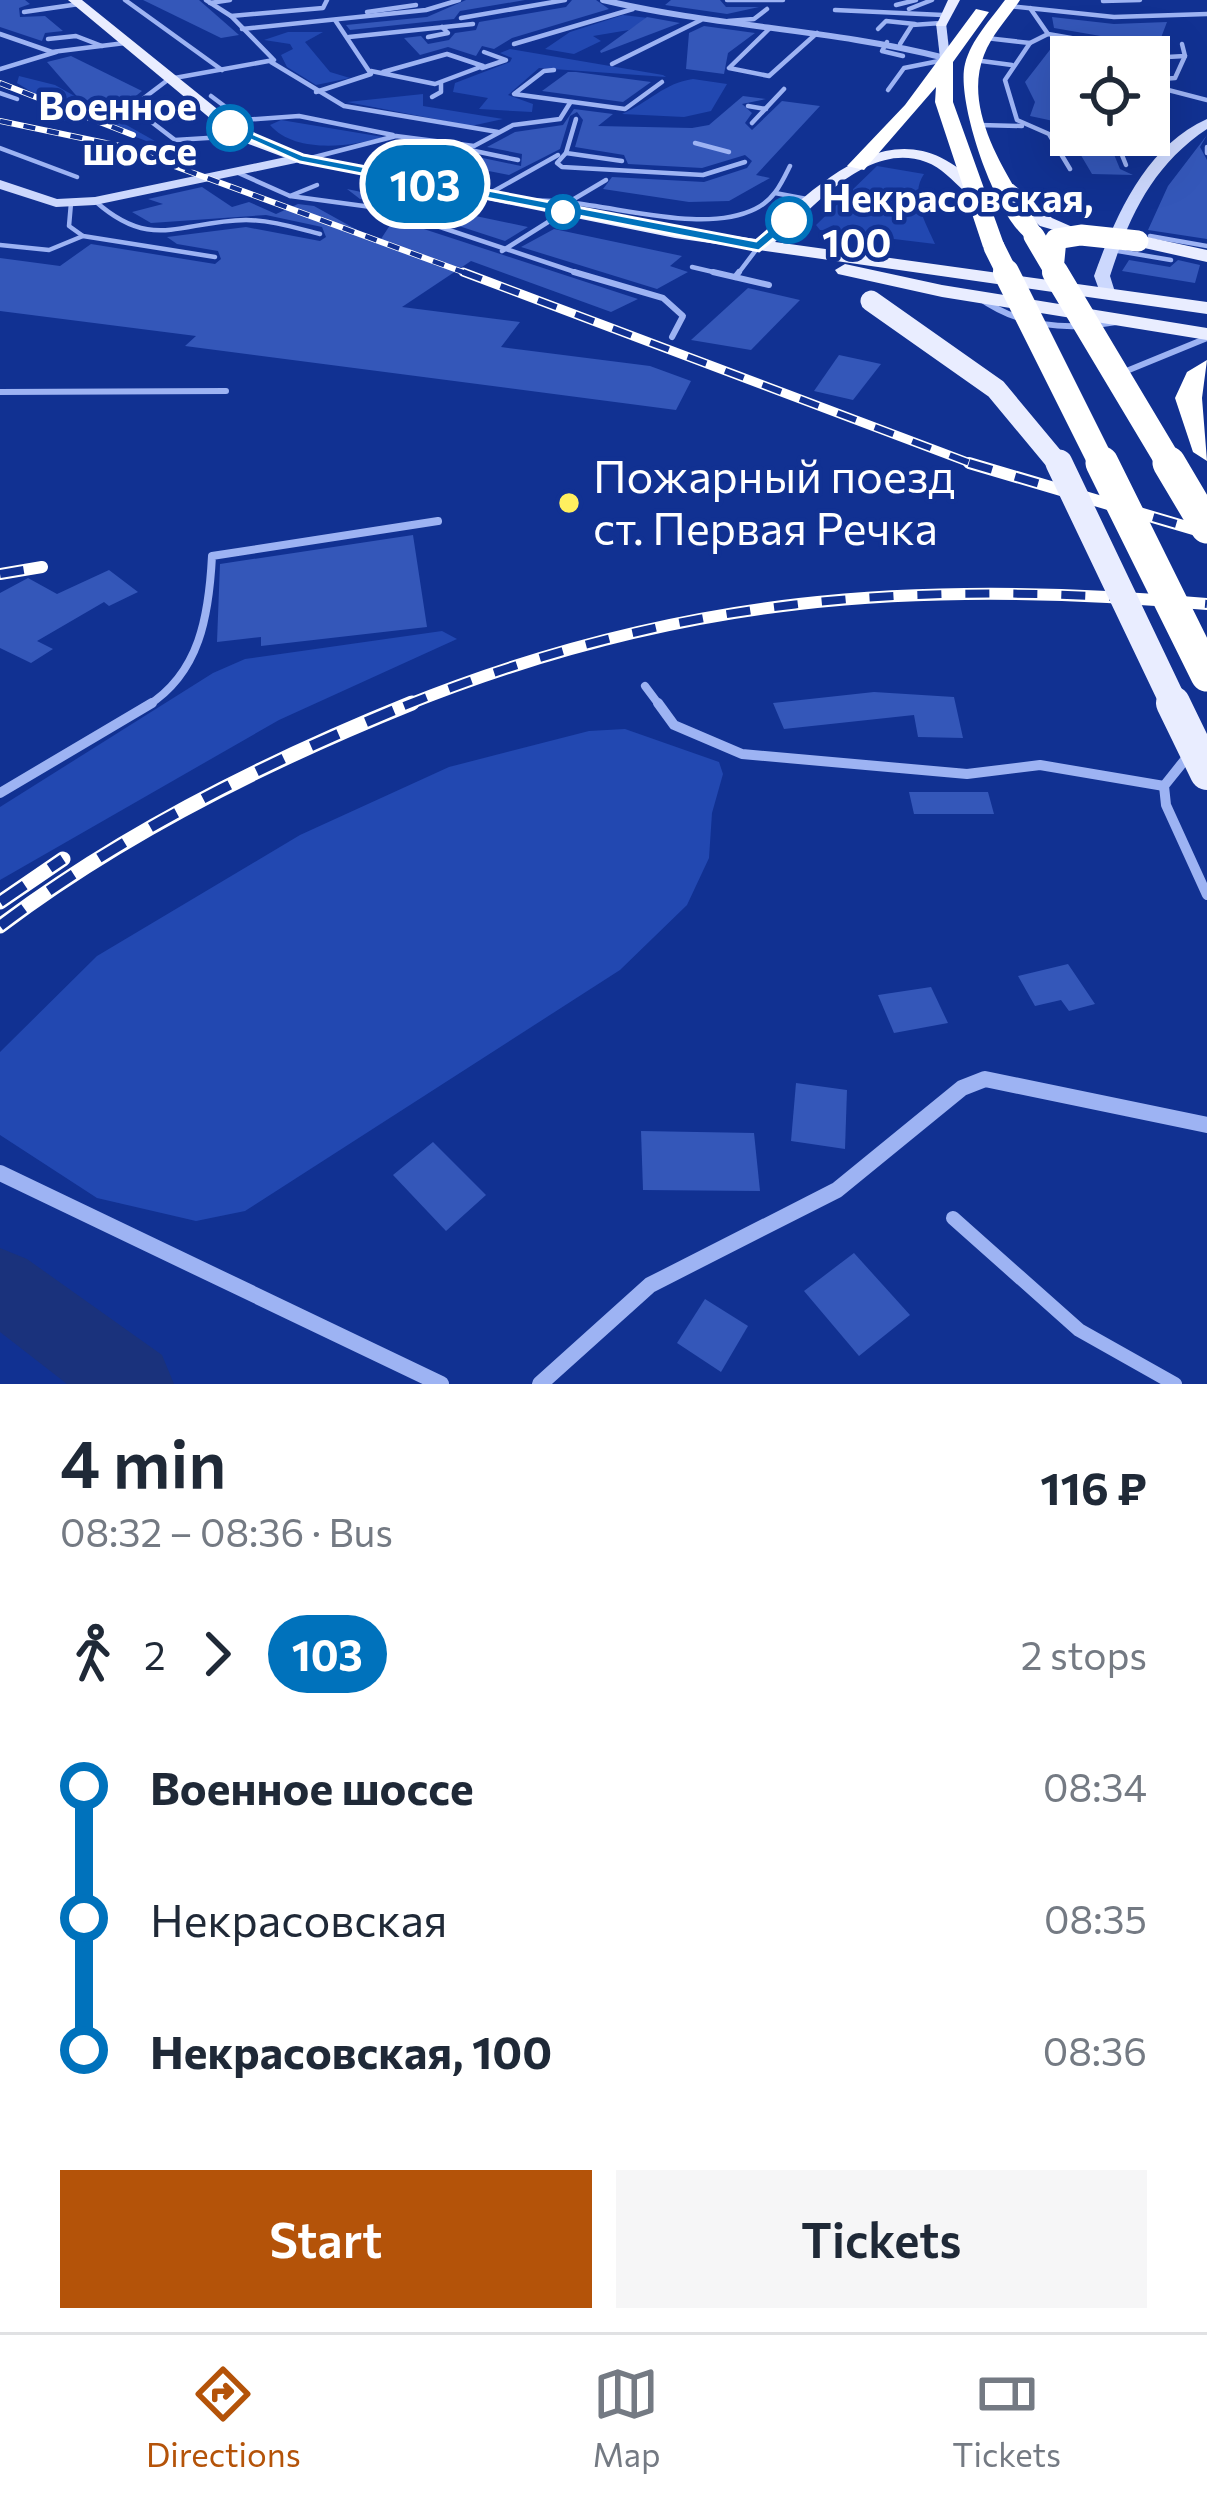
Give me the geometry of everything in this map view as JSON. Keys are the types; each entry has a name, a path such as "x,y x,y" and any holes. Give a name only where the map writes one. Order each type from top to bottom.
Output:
{"highway":[{"path":"857,166 911,109 990,0"},
{"path":"1011,3 980,50 970,80 980,125 1007,188 1053,270 1207,527"},
{"path":"944,59 944,102 994,247 1207,675"},
{"path":"1053,270 1056,239 1081,235 1144,239"},
{"path":"1206,369 1187,388 1185,398 1207,452"}],"main road":[{"path":"81,2 170,80 213,105 241,136 303,159 513,202 569,206 675,233 1105,284 1207,306"},
{"path":"944,59 945,10"},
{"path":"1105,284 1111,250 1159,157 1207,123"},
{"path":"772,241 812,200 857,166 893,155 928,157 970,187"},
{"path":"0,184 41,200 71,203 303,159"},
{"path":"1007,188 1046,222 1144,239 1207,256"},
{"path":"772,241 950,270 1105,284 1125,308 1093,316"},
{"path":"772,241 880,280 1207,336"},
{"path":"772,241 968,360 1030,422 1058,462 1207,773"},
{"path":"942,291 924,279 950,270"}],"street":[{"path":"603,0 700,20 901,44 944,59"},
{"path":"540,1384 650,1285 837,1190 962,1088 986,1079 1207,1125"},
{"path":"0,1173 441,1384"}],"lane":[{"path":"125,0 222,70"},
{"path":"208,2 230,0"},
{"path":"231,16 322,8 327,0"},
{"path":"242,29 444,8 459,0"},
{"path":"461,18 565,0"},
{"path":"727,0 783,0"},
{"path":"896,5 916,0"},
{"path":"861,11 912,8 932,0"},
{"path":"1060,11 1064,0"},
{"path":"1088,14 1104,0 1140,0"},
{"path":"24,12 81,2"},
{"path":"208,2 231,16 275,57 271,62 170,80 139,100 134,110 175,140 241,136"},
{"path":"1011,3 1088,14 1207,14"},
{"path":"1030,8 1048,34"},
{"path":"514,44 633,9"},
{"path":"723,23 754,19 767,9"},
{"path":"836,10 945,10"},
{"path":"901,44 915,24 945,10"},
{"path":"1060,11 1121,21"},
{"path":"335,20 371,71"},
{"path":"612,64 700,20"},
{"path":"878,29 886,21 915,24"},
{"path":"349,37 473,23"},
{"path":"428,37 449,32 442,27"},
{"path":"770,28 729,68 769,76 817,33"},
{"path":"0,34 56,52"},
{"path":"980,50 1030,43 1048,34 1060,36"},
{"path":"48,39 79,36 102,46"},
{"path":"887,42 882,51 903,56"},
{"path":"0,69 56,52 125,43"},
{"path":"1030,43 1005,80 1018,109 1015,116 1026,126 1049,134 1070,169"},
{"path":"1170,79 1175,78 1185,56 1183,44"},
{"path":"980,50 1012,64"},
{"path":"371,71 441,83 507,58 484,52"},
{"path":"383,72 435,53 476,60 482,68"},
{"path":"248,56 257,65"},
{"path":"1170,57 1185,56"},
{"path":"888,90 900,70 944,59"},
{"path":"271,62 344,106 498,132"},
{"path":"554,70 544,71 514,94 625,109 662,82"},
{"path":"316,92 366,78 371,71"},
{"path":"432,98 441,83"},
{"path":"752,123 784,89"},
{"path":"1170,89 1207,100"},
{"path":"0,93 17,99"},
{"path":"460,148 478,145 498,132 560,119 570,103"},
{"path":"213,105 243,120 299,116 518,160"},
{"path":"748,106 766,109"},
{"path":"576,119 567,151 557,163 585,170 704,175 745,162"},
{"path":"980,125 1050,125"},
{"path":"303,159 397,136"},
{"path":"694,143 729,152"},
{"path":"0,148 77,177"},
{"path":"485,196 567,151 622,161"},
{"path":"1122,156 1126,165"},
{"path":"569,206 728,218 775,194 786,183 790,166"},
{"path":"234,172 290,196 386,208 502,251 671,303 682,316 672,337"},
{"path":"502,251 606,180"},
{"path":"290,196 316,184"},
{"path":"775,194 812,200"},
{"path":"95,201 132,228 164,236 244,220 320,234"},
{"path":"71,203 69,226 83,236 215,257"},
{"path":"675,233 694,219"},
{"path":"0,245 49,250 83,236"},
{"path":"1144,239 1207,246"},
{"path":"735,277 772,241"},
{"path":"1111,250 1172,260"},
{"path":"692,267 769,285"},
{"path":"978,297 1032,322 1076,327 1121,321"},
{"path":"1192,480 1170,454 1124,372 1207,336"},
{"path":"0,392 226,392"},
{"path":"0,793 154,702 182,679 194,658 212,556 438,521"},
{"path":"645,686 674,725 742,754 967,774 1040,765 1164,786"},
{"path":"1207,744 1194,748 1164,786 1166,805 1207,895"},
{"path":"953,1218 1079,1330 1175,1384"}],"shaded area":[{"path":"623,15 648,18 629,30 593,36 601,41 574,54 545,49 570,32"},
{"path":"288,32 323,32 305,42 330,72 350,78 316,85 287,67 281,55 293,49 290,44 264,40"},
{"path":"510,49 666,77 539,68 508,95 533,104 532,112 479,109 488,98 453,92 455,83 510,62 512,58 500,53"},
{"path":"19,76 55,85 171,150 92,121 41,120 39,116 58,108 17,83"},
{"path":"693,79 727,84 711,111 684,117 622,114 673,85"},
{"path":"423,94 423,106 503,119 471,126 347,102"},
{"path":"281,120 383,137 340,145 308,144 270,125"},
{"path":"877,166 924,174 919,200 935,244 820,230 816,225"},
{"path":"442,631 457,639 279,720 0,880 0,807 213,673 245,659"},
{"path":"625,729 719,762 723,774 712,813 709,858 687,905 620,970 245,1211 196,1221 97,1198 0,1135 0,1052 97,956 300,835 449,767 589,731"}],"building":[{"path":"0,0 25,0 30,4 19,8 20,17 45,16 63,31 45,33 42,41 0,27"},
{"path":"143,0 199,0 239,35 221,38"},
{"path":"466,0 525,0 460,11 454,19 350,30 346,25 427,17"},
{"path":"572,0 596,0 609,9 512,38 494,49 482,46 476,56 448,47 420,55 404,38 421,36 428,44 449,40 455,33 476,30 479,22 566,7"},
{"path":"671,0 720,0 726,7 759,7 727,14 665,5"},
{"path":"647,17 680,23 601,53 600,51"},
{"path":"1052,17 1114,24 1167,22 1162,36 1101,36 1054,28"},
{"path":"704,26 755,33 728,53 724,74 686,69 689,33"},
{"path":"1050,50 1050,120 1030,116 1035,102 1025,82"},
{"path":"71,56 142,91 132,99 81,101 47,62"},
{"path":"568,72 651,82 623,102 542,91"},
{"path":"743,96 766,99 742,104 752,113 745,123 752,130 782,101 820,106 756,175 770,178 729,201 689,202 603,189 612,177 704,182 747,168 752,161 745,155 702,168 628,164 624,155 575,147 583,120 577,112 570,116 560,149 509,175 443,162 459,153 521,166 522,154 487,147 515,132 563,125 574,109 613,114 598,126 692,128 709,125"},
{"path":"1207,135 1200,147 1207,160 1207,239 1148,230 1168,186"},
{"path":"1081,156 1115,156 1120,169 1133,175 1092,174"},
{"path":"202,187 232,207 249,202 276,214 298,204 314,206 379,242 392,222 384,216 638,299 611,312 471,261 402,307 520,322 501,347 650,366 691,381 676,410 185,346 196,336 0,311 0,258 60,266 91,244 215,264 221,259 218,251 177,244 167,237 246,227 320,241 326,237 322,227 266,215 151,223 132,212 163,204 148,199"},
{"path":"347,189 528,227 505,241 388,203 360,199"},
{"path":"554,229 682,256 670,266 688,272 657,289 521,247"},
{"path":"1129,260 1170,267 1178,260 1200,265 1195,283 1122,271"},
{"path":"748,288 800,300 751,350 691,340"},
{"path":"839,355 881,364 853,400 814,391"},
{"path":"413,535 427,627 261,646 261,637 217,642 220,564"},
{"path":"109,570 138,592 109,606 104,602 37,641 53,649 31,663 0,648 0,593 28,578 57,594"},
{"path":"874,692 954,697 963,738 918,737 914,715 784,729 773,703"},
{"path":"909,792 988,792 994,814 914,814"},
{"path":"1068,964 1095,1004 1069,1011 1061,1000 1035,1006 1018,976"},
{"path":"931,987 948,1023 894,1033 878,995"},
{"path":"796,1083 847,1090 845,1149 791,1141"},
{"path":"641,1131 754,1133 760,1191 643,1190"},
{"path":"433,1142 486,1195 446,1231 393,1175"},
{"path":"854,1253 910,1315 859,1356 804,1291"},
{"path":"705,1299 748,1326 721,1372 677,1343"}],"waterway":[{"path":"0,1285 133,1384"}],"railway":[{"path":"0,83 133,135"},
{"path":"0,121 120,146 470,274"},
{"path":"463,272 470,274"},
{"path":"470,274 974,464"},
{"path":"969,463 974,464"},
{"path":"974,464 1207,533"},
{"path":"974,464 978,466"},
{"path":"0,574 42,567"},
{"path":"411,703 604,640 799,604 998,594 1207,604"},
{"path":"0,926 96,860 198,801 411,703"},
{"path":"404,706 411,703"},
{"path":"0,902 63,859"}],"bus line":[{"name":"103","path":"230,128 263,147 300,158 675,233 759,246 789,220"}],"place":[{"name":"Военное шоссе","path":"230,128"},
{"name":"Некрасовская, 100","path":"789,220"},
{"name":"Пожарный поезд ст. Первая Речка","path":"569,503"}]}
